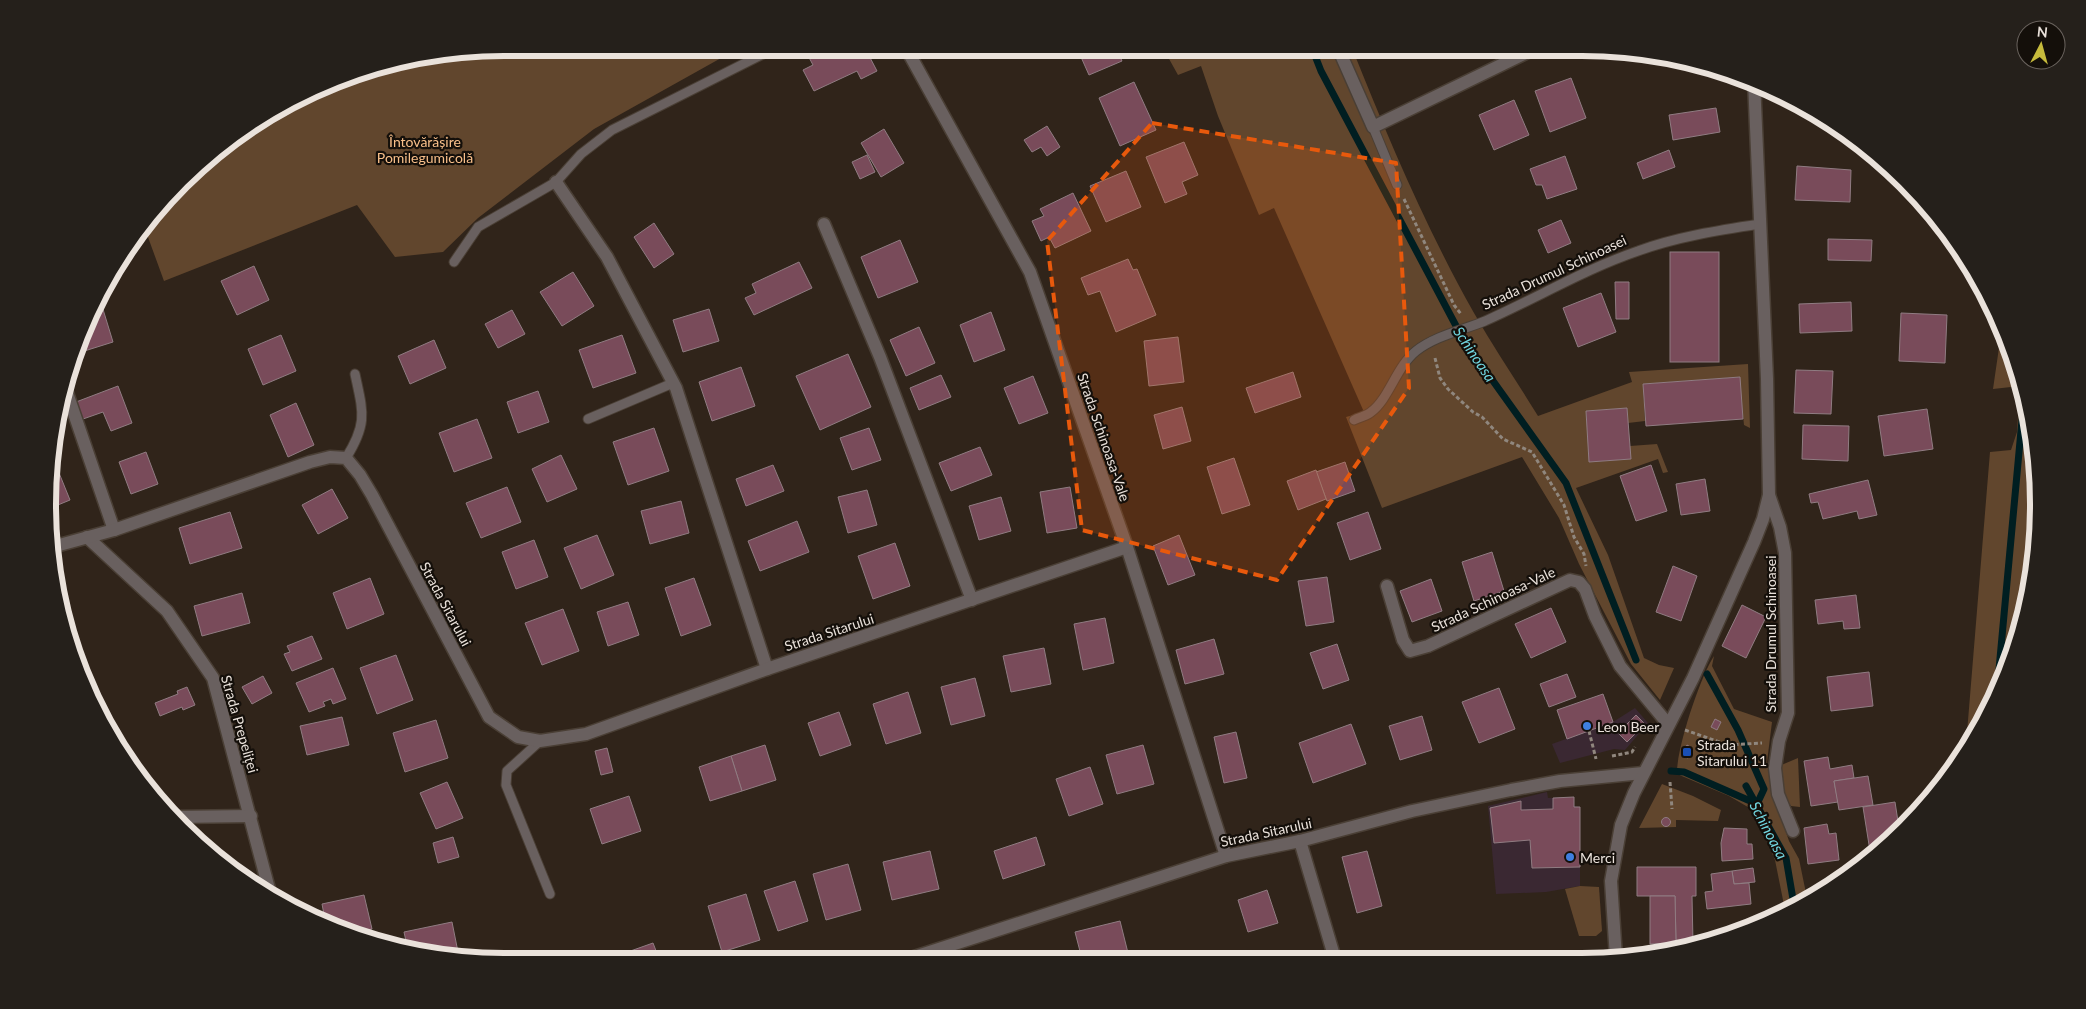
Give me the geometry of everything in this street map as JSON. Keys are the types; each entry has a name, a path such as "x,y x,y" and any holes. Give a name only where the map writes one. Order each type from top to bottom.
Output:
{"street":[{"name":"Strada Schinoasa-Vale","path":"910,56 1030,272 1127,547 1226,856"},
{"path":"1342,56 1373,127 1519,56"},
{"name":"Strada Drumul Schinoasei","path":"1616,952 1611,881 1621,825 1643,773 1693,678 1754,542 1763,519 1768,496 1767,379 1754,91"},
{"path":"556,182 607,257 673,383 766,668"},
{"path":"824,224 883,366 972,600"},
{"path":"69,399 114,530"},
{"path":"58,544 114,530 310,462 330,457 346,458"},
{"name":"Strada Sitarului","path":"346,458 360,475 372,495 489,717 518,737 540,741 586,734 766,668 1127,547"},
{"name":"Strada Drumul Schinoasei","path":"1768,496 1780,527 1785,553 1788,714 1779,741 1775,768 1778,794 1793,831"},
{"name":"Strada Prepeliței","path":"86,537 167,611 213,678 268,885"},
{"name":"Strada Schinoasa-Vale","path":"1387,586 1402,640 1410,651 1428,646 1570,580 1580,582"},
{"path":"1580,582 1585,589 1594,616 1620,666 1668,724"},
{"name":"Strada Sitarului","path":"927,953 1226,856 1300,841 1412,811 1502,792 1560,781 1643,773"},
{"path":"184,817 251,816"},
{"path":"1300,841 1333,953"}],"lane":[{"path":"454,262 478,227 556,182 582,154 612,130 759,56"},
{"path":"1373,127 1397,185"},
{"name":"Strada Drumul Schinoasei","path":"1354,420 1371,412 1381,400 1398,372 1416,351 1440,338 1469,327 1611,261 1639,250 1702,234 1760,224"},
{"path":"346,458 356,440 363,414 355,374"},
{"path":"588,419 673,383"},
{"path":"540,741 506,771 506,786 550,894"}],"path":[{"path":"1397,185 1454,305 1469,327"},
{"path":"1440,338 1435,360 1440,378 1448,389 1473,412 1482,417 1504,439 1532,452 1560,496 1574,537 1587,564 1580,582"},
{"path":"1668,724 1728,745 1754,744"},
{"path":"1589,730 1599,777"},
{"path":"1596,760 1632,752 1637,746"},
{"path":"1670,782 1672,809"}],"highlighted area":[{"path":"1152,123 1396,163 1409,388 1277,580 1082,530 1047,241"}],"shaded area":[{"path":"1635,708 1648,723 1625,750 1614,749 1560,763 1552,744 1613,722"},
{"path":"1547,792 1548,798 1574,797 1574,806 1580,807 1580,886 1546,892 1496,894 1488,806"}],"green space":[{"name":"Întovărășire Pomilegumicolă","path":"725,56 594,129 478,218 443,252 395,257 357,205 164,281 147,235 167,209 209,167 255,132 306,102 333,90 360,80 417,65 475,57"},
{"path":"1167,56 1355,56 1394,149 1456,281 1538,416 1632,382 1629,372 1748,364 1750,428 1744,425 1739,377 1643,384 1645,421 1628,423 1627,408 1586,411 1590,462 1630,459 1630,446 1657,444 1668,472 1663,473 1658,459 1576,488 1608,555 1644,658 1659,665 1674,668 1660,700 1631,664 1579,564 1559,518 1522,457 1382,508 1346,417 1364,412 1274,208 1259,215 1218,116 1201,66 1178,75"},
{"path":"2000,343 2014,387 1993,389"},
{"path":"2019,407 2029,475 2029,534 2026,563 2021,592 2006,649 1984,703 1967,734 1990,452 2011,450 2017,432"},
{"path":"1714,656 1712,666 1734,709 1772,722 1767,762 1774,797 1789,841 1799,859 1806,893 1784,905 1775,860 1753,810 1729,796 1677,774 1680,748 1690,714 1708,666"},
{"path":"1798,758 1800,807 1791,806 1785,797 1779,766"},
{"path":"1662,784 1693,796 1721,810 1718,821 1676,820 1676,827 1639,828"},
{"path":"1580,886 1599,887 1602,931 1596,936 1579,936 1565,889"}],"building":[{"path":"808,56 869,56 877,71 861,79 857,71 814,91 803,70 813,65"},
{"path":"1081,56 1120,56 1122,61 1089,75"},
{"path":"1571,78 1586,118 1550,132 1535,91"},
{"path":"1134,82 1156,130 1120,146 1099,98"},
{"path":"1514,100 1529,135 1494,150 1479,115"},
{"path":"1716,108 1720,132 1673,140 1669,115"},
{"path":"1047,126 1060,147 1047,156 1041,147 1032,152 1024,140"},
{"path":"884,129 904,163 881,177 861,143"},
{"path":"1184,142 1198,175 1182,182 1187,194 1165,203 1146,157"},
{"path":"1669,150 1675,167 1643,179 1637,163"},
{"path":"867,155 875,172 860,179 852,162"},
{"path":"1565,156 1577,189 1547,199 1542,185 1536,185 1530,169"},
{"path":"1797,166 1851,170 1850,202 1795,200"},
{"path":"1126,171 1141,207 1106,222 1090,186"},
{"path":"1073,193 1091,231 1055,248 1049,237 1041,241 1032,221 1044,216 1040,209"},
{"path":"1561,220 1571,243 1548,253 1538,230"},
{"path":"654,223 674,254 654,268 634,237"},
{"path":"1828,239 1872,240 1871,261 1828,260"},
{"path":"900,240 918,282 878,298 861,257"},
{"path":"1670,252 1719,252 1719,362 1670,362"},
{"path":"1128,259 1133,270 1137,269 1156,315 1116,332 1100,291 1088,295 1081,278"},
{"path":"799,262 812,288 754,315 745,298 756,293 752,284"},
{"path":"254,266 269,300 237,315 221,281"},
{"path":"573,272 594,306 562,326 540,292"},
{"path":"1615,282 1629,282 1629,319 1616,319"},
{"path":"1601,293 1616,332 1578,347 1563,308"},
{"path":"1851,302 1852,331 1800,333 1799,304"},
{"path":"102,306 113,342 83,351"},
{"path":"709,309 719,341 683,352 673,320"},
{"path":"512,310 525,334 498,348 485,324"},
{"path":"991,312 1005,350 974,362 960,325"},
{"path":"1901,313 1947,315 1945,363 1899,361"},
{"path":"919,327 935,363 906,376 890,340"},
{"path":"281,335 296,371 263,385 248,349"},
{"path":"622,335 636,373 593,388 579,350"},
{"path":"1178,337 1184,382 1149,386 1144,341"},
{"path":"434,340 446,368 410,384 398,356"},
{"path":"848,354 871,407 820,430 796,376"},
{"path":"741,367 755,406 712,421 699,382"},
{"path":"1796,370 1833,371 1831,414 1794,413"},
{"path":"1293,372 1301,397 1255,413 1246,388"},
{"path":"941,375 951,397 919,410 910,388"},
{"path":"1033,376 1048,413 1019,424 1004,388"},
{"path":"1740,377 1743,419 1646,426 1643,384"},
{"path":"118,386 132,423 111,431 103,412 83,419 76,402"},
{"path":"538,391 549,422 518,433 507,402"},
{"path":"296,403 314,445 288,457 270,415"},
{"path":"1182,407 1191,441 1163,449 1154,415"},
{"path":"1627,408 1631,459 1589,462 1586,411"},
{"path":"1927,409 1933,449 1884,456 1878,416"},
{"path":"477,419 492,458 454,472 439,433"},
{"path":"1803,425 1849,426 1848,461 1802,459"},
{"path":"654,428 669,471 628,485 613,442"},
{"path":"869,428 881,460 852,470 840,438"},
{"path":"980,447 992,475 951,491 939,463"},
{"path":"146,452 158,484 131,494 119,462"},
{"path":"561,455 577,489 547,502 532,469"},
{"path":"1234,458 1250,505 1222,514 1207,467"},
{"path":"1345,462 1355,491 1327,501 1316,472"},
{"path":"773,465 784,491 746,506 736,479"},
{"path":"1651,465 1667,511 1636,521 1620,476"},
{"path":"58,469 70,500 56,506"},
{"path":"1316,470 1326,499 1298,510 1287,481"},
{"path":"1705,479 1710,511 1681,515 1676,484"},
{"path":"1868,480 1877,515 1859,519 1857,511 1823,519 1818,502 1811,503 1809,494"},
{"path":"507,487 521,522 481,538 466,503"},
{"path":"1070,487 1077,528 1047,533 1040,492"},
{"path":"332,489 348,518 318,534 302,505"},
{"path":"867,490 877,525 848,533 838,497"},
{"path":"1001,497 1011,531 979,540 969,506"},
{"path":"681,501 689,533 650,544 641,511"},
{"path":"230,512 242,548 190,564 179,528"},
{"path":"1368,512 1381,549 1350,560 1337,523"},
{"path":"797,521 809,552 760,571 748,541"},
{"path":"597,535 614,575 581,589 564,548"},
{"path":"1179,535 1195,575 1168,585 1153,546"},
{"path":"534,540 548,577 516,589 502,552"},
{"path":"895,543 910,586 873,599 858,556"},
{"path":"1492,552 1504,591 1474,601 1462,562"},
{"path":"1673,566 1697,576 1681,621 1656,612"},
{"path":"1327,577 1334,622 1306,626 1298,581"},
{"path":"370,578 384,614 347,629 333,593"},
{"path":"694,578 711,625 681,636 665,588"},
{"path":"1431,579 1442,611 1412,622 1400,591"},
{"path":"242,593 250,623 202,636 194,606"},
{"path":"1856,595 1860,628 1844,629 1843,621 1818,624 1815,600"},
{"path":"628,602 639,635 608,646 597,612"},
{"path":"1742,605 1766,617 1746,658 1722,646"},
{"path":"1551,608 1566,642 1531,658 1515,624"},
{"path":"563,609 579,651 542,665 525,623"},
{"path":"1105,618 1114,663 1083,670 1074,624"},
{"path":"312,636 322,659 292,671 284,654 290,652 287,646"},
{"path":"1214,639 1224,674 1185,684 1176,650"},
{"path":"1337,644 1349,680 1323,689 1310,653"},
{"path":"1044,648 1051,684 1011,692 1003,656"},
{"path":"396,655 413,700 377,714 360,668"},
{"path":"333,668 346,699 333,704 331,699 323,702 325,706 309,712 296,683"},
{"path":"1869,672 1873,706 1831,711 1827,677"},
{"path":"1567,674 1576,697 1549,707 1540,684"},
{"path":"263,676 272,693 252,704 242,687"},
{"path":"975,678 985,716 951,725 941,687"},
{"path":"187,687 195,705 183,710 182,707 160,716 155,703 178,694 177,691"},
{"path":"1499,688 1515,729 1479,743 1462,702"},
{"path":"908,692 921,733 886,744 873,704"},
{"path":"1603,694 1613,722 1567,739 1557,710"},
{"path":"839,712 851,745 820,756 808,723"},
{"path":"1636,715 1645,724 1627,742 1618,733"},
{"path":"1422,716 1432,750 1400,760 1389,726"},
{"path":"342,717 349,745 307,755 300,726"},
{"path":"1715,719 1721,722 1717,730 1711,727"},
{"path":"436,720 448,758 405,772 393,733"},
{"path":"1351,724 1366,764 1313,783 1299,743"},
{"path":"1236,732 1247,778 1224,783 1214,737"},
{"path":"765,745 776,780 742,791 731,756"},
{"path":"1143,745 1154,784 1117,794 1106,755"},
{"path":"1687,745 1692,748 1688,758 1682,755"},
{"path":"607,748 613,772 601,775 595,751"},
{"path":"731,756 742,791 710,801 699,767"},
{"path":"1828,757 1830,769 1852,765 1854,778 1834,781 1838,802 1811,806 1804,761"},
{"path":"1090,767 1103,804 1069,816 1056,779"},
{"path":"1868,776 1873,805 1839,810 1834,781"},
{"path":"447,782 463,818 436,829 420,793"},
{"path":"629,796 641,831 602,844 590,809"},
{"path":"1574,797 1574,807 1580,807 1580,867 1532,868 1530,840 1494,843 1490,808 1521,801 1521,810 1553,809 1553,798"},
{"path":"1895,802 1898,821 1870,848 1863,807"},
{"path":"1666,817 1671,822 1666,827 1661,822"},
{"path":"1827,824 1829,834 1836,833 1839,860 1808,864 1804,828"},
{"path":"1724,828 1747,829 1747,844 1752,844 1753,859 1722,861 1721,843"},
{"path":"453,837 459,857 438,863 433,843"},
{"path":"1036,837 1045,865 1003,879 994,851"},
{"path":"930,851 939,889 892,900 883,862"},
{"path":"1367,851 1382,906 1357,913 1342,857"},
{"path":"848,864 861,910 826,920 813,874"},
{"path":"1637,867 1696,867 1696,896 1692,896 1693,938 1676,942 1675,896 1637,896"},
{"path":"1753,868 1755,882 1734,884 1732,871"},
{"path":"1732,871 1734,884 1749,883 1751,904 1707,909 1705,892 1713,891 1711,874"},
{"path":"795,881 808,921 778,931 764,891"},
{"path":"1267,890 1278,923 1248,932 1238,900"},
{"path":"746,894 760,940 722,952 708,906"},
{"path":"364,895 372,929 360,929 324,915 322,904"},
{"path":"1650,896 1675,896 1676,942 1650,944"},
{"path":"1120,921 1128,953 1080,953 1075,932"},
{"path":"452,922 458,950 406,941 404,932"},
{"path":"653,943 657,953 625,953"}],"waterway":[{"name":"Schinoasa","path":"1315,56 1321,71 1463,339 1566,483 1636,660"},
{"path":"1999,667 2022,422"},
{"path":"1671,771 1684,772 1757,804 1764,789 1738,730 1707,674"},
{"name":"Schinoasa","path":"1746,786 1786,858 1793,900"}],"place":[{"name":"Leon Beer","path":"1587,726"},
{"name":"Strada Sitarului 11","path":"1687,752"},
{"name":"Merci","path":"1570,857"}]}
